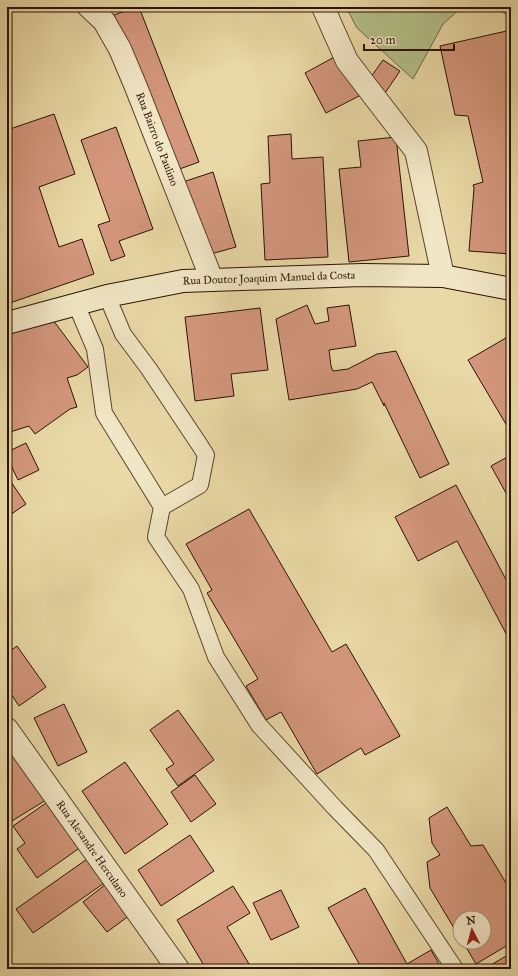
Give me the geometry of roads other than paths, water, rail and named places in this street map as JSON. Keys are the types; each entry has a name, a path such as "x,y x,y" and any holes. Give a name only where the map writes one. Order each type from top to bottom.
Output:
{"street":[{"name":"Rua Bairro do Paulino","path":"89,7 104,21 120,49 212,280"},
{"path":"323,7 347,61 416,151 443,276"},
{"name":"Rua Doutor Joaquim Manuel da Costa","path":"7,323 107,296 183,281 362,274 443,276 511,289"},
{"name":"Rua Alexandre Herculano","path":"7,729 178,969"}],"lane":[{"path":"107,296 123,334 149,369 206,455 200,485 162,507"},
{"path":"76,304 95,349 104,413 162,507 156,537 191,589 216,657 259,725 335,808 376,850 455,969"}]}
